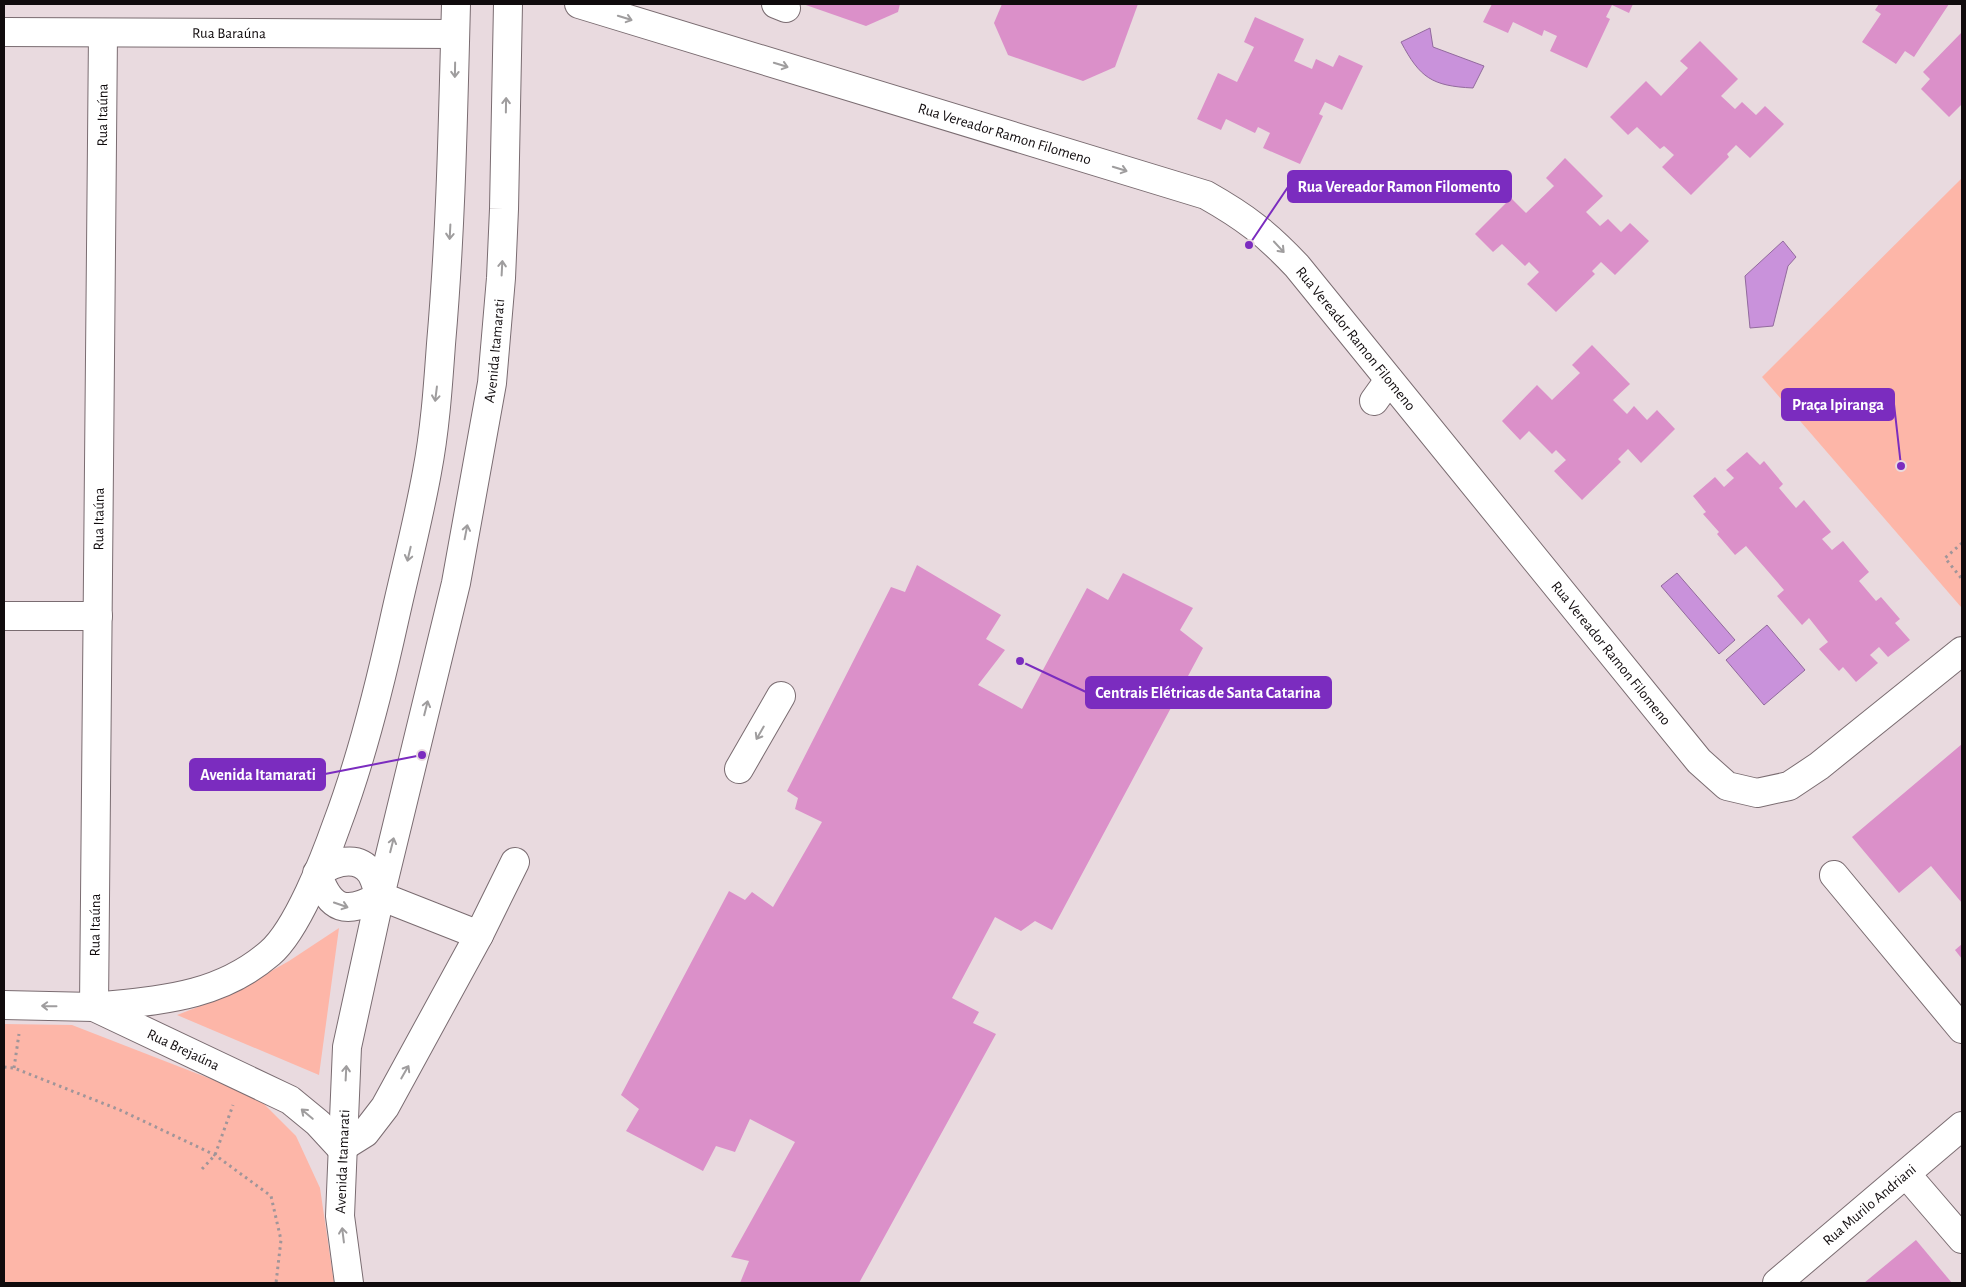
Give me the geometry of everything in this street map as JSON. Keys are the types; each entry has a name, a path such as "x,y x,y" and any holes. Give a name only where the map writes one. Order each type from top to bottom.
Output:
{"street":[{"path":"94,1007 181,998 236,978 272,952 298,914 342,812 362,750 384,667 427,470 439,371 449,243 454,147 456,4"},
{"name":"Avenida Itamarati","path":"348,1283 340,1216 347,1047 380,896 456,583 492,383 501,278 504,209 508,4"},
{"name":"Rua Vereador Ramon Filomeno","path":"578,4 1206,195 1240,214 1270,237 1297,266 1382,391 1699,762 1727,786 1757,794 1788,786 1819,766 1962,651"},
{"name":"Rua Baraúna","path":"4,32 455,34"},
{"name":"Rua Itaúna","path":"94,1007 103,33"},
{"path":"4,616 98,616"},
{"path":"739,769 781,696"},
{"path":"317,873 332,864 346,861 361,864 372,873 380,896"},
{"path":"342,1148 365,1133 385,1107 479,935 515,862"},
{"path":"317,873 324,893 334,903 348,908 359,907 380,896 479,935"},
{"path":"1834,875 1962,1030"},
{"name":"Rua Brejaúna","path":"4,1005 94,1007 290,1100 342,1148"},
{"name":"Rua Murilo Andriani","path":"1777,1283 1962,1126"},
{"path":"1906,1174 1960,1231"}],"path":[{"path":"1962,543 1945,558 1962,579"},
{"path":"4,1067 14,1068 120,1110 215,1155 271,1196 281,1240 276,1283"},
{"path":"202,1169 215,1155 243,1078"}],"shaded area":[{"path":"1430,28 1433,47 1484,66 1473,88 1437,82 1421,72 1414,64 1401,42"},
{"path":"1962,178 1962,606 1961,607 1762,377"},
{"path":"1783,241 1796,257 1788,266 1773,326 1750,328 1745,276"},
{"path":"1677,573 1735,640 1719,654 1661,586"},
{"path":"1767,625 1805,670 1764,705 1726,660"},
{"path":"339,928 319,1075 177,1015 229,995 289,961"},
{"path":"4,1024 72,1025 257,1097 296,1136 320,1188 334,1283 4,1283"}],"building":[{"path":"803,4 900,4 898,12 866,26"},
{"path":"1002,4 1138,4 1115,67 1083,81 1008,55 994,23"},
{"path":"1492,4 1633,4 1629,13 1612,5 1606,17 1610,19 1587,68 1550,51 1557,36 1544,30 1542,36 1513,22 1508,33 1483,22"},
{"path":"1879,4 1949,4 1914,57 1905,51 1896,64 1862,42 1881,14 1875,10"},
{"path":"1255,17 1304,39 1294,61 1312,69 1316,59 1333,67 1339,55 1363,66 1342,110 1325,102 1319,114 1323,116 1300,164 1263,148 1270,133 1258,127 1255,133 1226,119 1221,130 1197,119 1218,73 1237,82 1254,47 1244,42"},
{"path":"1962,32 1962,104 1949,117 1921,89 1930,79 1923,72"},
{"path":"1700,41 1738,79 1721,96 1735,109 1742,102 1756,115 1765,106 1784,124 1750,158 1736,145 1727,154 1729,157 1691,195 1662,167 1674,155 1664,146 1660,149 1637,127 1628,135 1610,117 1646,81 1661,96 1688,68 1680,61"},
{"path":"1565,158 1603,196 1586,212 1600,226 1608,219 1621,232 1630,223 1649,241 1615,275 1601,262 1592,271 1595,274 1556,312 1527,284 1539,272 1529,262 1525,266 1502,244 1493,252 1475,234 1511,198 1526,213 1554,186 1546,178"},
{"path":"1592,345 1630,384 1613,400 1627,414 1634,406 1647,420 1657,410 1675,429 1641,463 1628,449 1618,459 1621,462 1582,500 1554,471 1566,460 1556,450 1552,454 1529,431 1520,440 1502,421 1537,385 1552,400 1580,373 1572,365"},
{"path":"1747,452 1760,465 1764,461 1783,484 1779,488 1796,508 1804,500 1831,532 1822,539 1832,550 1843,541 1869,572 1859,581 1876,601 1881,597 1900,619 1895,623 1910,640 1888,657 1879,647 1870,655 1878,663 1856,682 1843,667 1839,671 1819,649 1828,642 1809,618 1802,625 1777,596 1784,590 1746,546 1735,555 1717,534 1719,532 1703,514 1706,512 1693,496 1715,477 1724,487 1734,478 1726,470"},
{"path":"917,565 1001,615 986,639 1005,650 978,685 1022,709 1087,588 1108,600 1123,573 1193,608 1180,630 1203,648 1052,930 1035,921 1021,931 995,917 952,998 979,1012 973,1023 996,1034 859,1283 740,1283 749,1261 731,1257 795,1142 750,1119 735,1152 716,1146 703,1171 626,1131 639,1109 621,1095 729,891 745,900 752,892 773,907 822,822 795,809 798,798 787,791 891,587 905,592"},
{"path":"1962,744 1962,903 1931,866 1899,893 1852,837"},
{"path":"1962,944 1962,959 1955,950"},
{"path":"1916,1240 1952,1283 1864,1283"}],"place":[{"name":"Rua Vereador Ramon Filomento","path":"1249,245"},
{"name":"Praça Ipiranga","path":"1901,466"},
{"name":"Centrais Elétricas de Santa Catarina","path":"1020,661"},
{"name":"Avenida Itamarati","path":"422,755"}]}
